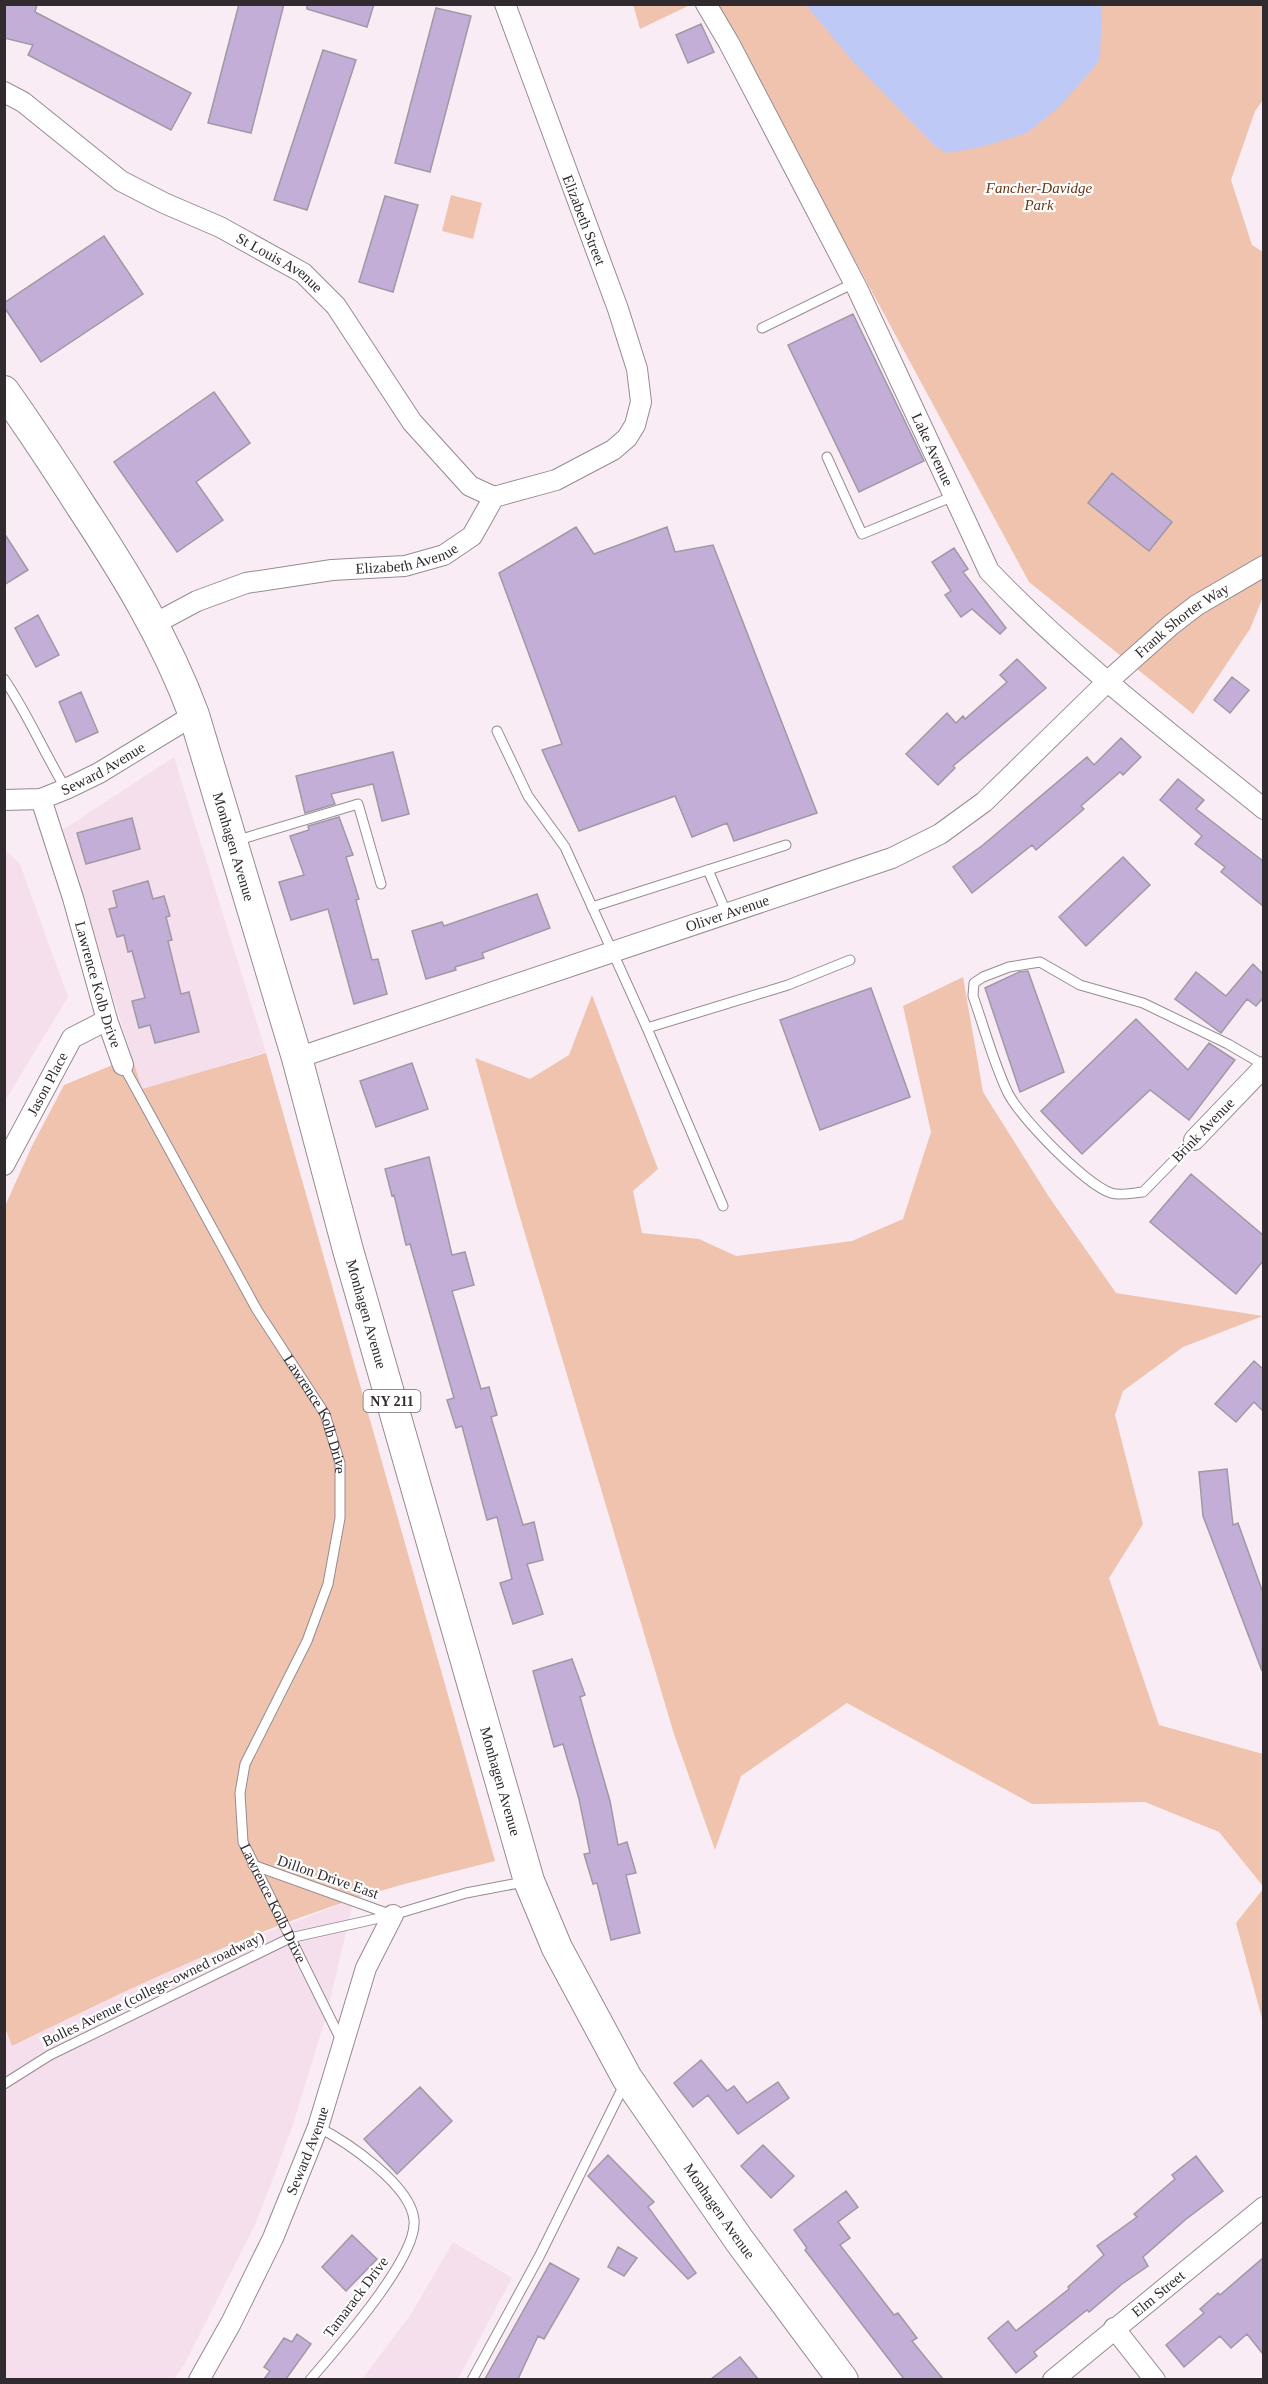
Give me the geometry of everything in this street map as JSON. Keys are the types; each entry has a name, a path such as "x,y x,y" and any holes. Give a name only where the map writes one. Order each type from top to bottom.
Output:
{"main road":[{"name":"Monhagen Avenue","path":"4,391 124,571 180,675 297,1058 348,1250 529,1881 557,1948 627,2078 739,2240 843,2379"}],"street":[{"name":"Elizabeth Street","path":"494,496 556,480 613,450 627,438 635,425 641,402 637,369 618,309 506,4"},
{"name":"Lake Avenue","path":"706,4 729,43 854,283 989,571 1016,599 1107,682 1263,809"},
{"name":"St Louis Avenue","path":"4,92 23,102 121,181 164,203 220,227 303,273 336,306 412,422 470,486 494,496"},
{"name":"Elizabeth Avenue","path":"154,624 197,601 246,583 332,570 405,566 444,555 472,536 494,496"},
{"name":"Frank Shorter Way","path":"1107,682 1197,605 1263,566"},
{"name":"Oliver Avenue","path":"297,1058 892,858 940,834 984,802 1107,682"},
{"name":"Seward Avenue","path":"4,800 41,799 66,789 99,773 194,715"},
{"name":"Lawrence Kolb Drive","path":"41,799 73,898 107,1020 123,1065"},
{"name":"Jason Place","path":"4,1165 72,1038 107,1020"},
{"name":"Brink Avenue","path":"1194,1140 1263,1066"},
{"name":"Seward Avenue","path":"199,2379 231,2323 273,2238 318,2127 366,1968 393,1915"},
{"name":"Elm Street","path":"1053,2379 1263,2207"},
{"path":"1114,2328 1155,2379"}],"lane":[{"path":"762,328 854,283"},
{"path":"827,457 862,534 954,496"},
{"path":"4,679 19,700 45,754 66,789"},
{"path":"497,731 528,796 565,848 647,1028 723,1206"},
{"path":"232,842 358,804 381,884"},
{"path":"592,907 786,845"},
{"path":"708,870 726,912"},
{"path":"647,1028 788,985 850,960"},
{"name":"Brink Avenue","path":"1194,1140 1143,1192 1110,1193 1061,1156 1007,1093 973,996 974,983 1009,967 1040,962 1080,985 1143,1003 1228,1044 1263,1066"},
{"name":"Lawrence Kolb Drive","path":"123,1065 257,1310 325,1413 340,1463 340,1518 328,1584 307,1641 245,1764 240,1792 243,1842 343,2044"},
{"name":"Dillon Drive East","path":"253,1865 393,1915"},
{"name":"Bolles Avenue (college-owned roadway)","path":"4,2084 50,2055 276,1947 290,1938 393,1915 466,1893 529,1881"},
{"path":"472,2379 540,2255 627,2078"},
{"name":"Tamarack Drive","path":"310,2379 402,2261 415,2222 408,2201 373,2163 338,2137 318,2127"}],"shaded area":[{"path":"174,757 266,1052 142,1090 61,831"},
{"path":"5,850 20,864 68,997 5,1101"},
{"path":"354,1899 327,2013 293,2125 274,2176 254,2227 184,2365 174,2379 5,2379 4,2028 12,2046 187,1963"},
{"path":"453,2242 512,2278 458,2379 362,2379 411,2314"}],"green space":[{"path":"633,4 690,4 690,5 640,29"},
{"name":"Fancher-Davidge Park","path":"717,5 1263,5 1263,100 1255,111 1231,180 1252,245 1263,252 1263,597 1250,629 1193,714 1029,582"},
{"path":"451,195 482,203 473,239 442,231"},
{"path":"963,977 983,1092 1049,1197 1116,1293 1263,1316 1183,1347 1123,1391 1115,1415 1143,1524 1109,1578 1159,1725 1263,1754 1263,1886 1219,1832 1145,1802 1032,1804 847,1703 741,1776 715,1850 674,1734 475,1058 530,1079 569,1055 592,995 658,1169 633,1191 642,1233 699,1239 736,1256 852,1241 903,1219 931,1132 903,1006"},
{"path":"266,1053 495,1861 371,1894 266,1930 138,1986 12,2046 5,2028 5,1206 33,1144 64,1085 132,1057 142,1089"},
{"path":"1263,1889 1263,2022 1236,1923"}],"water":[{"path":"806,5 1102,5 1100,58 1058,108 1027,133 981,147 947,153 936,147 854,63"}],"building":[{"path":"4,4 37,4 35,12 191,93 171,130 28,55 33,45 4,38"},
{"path":"239,4 284,4 251,133 208,123"},
{"path":"307,4 374,4 367,27 307,9"},
{"path":"436,8 471,16 430,172 395,163"},
{"path":"701,24 714,52 688,63 676,35"},
{"path":"323,50 356,60 307,210 274,200"},
{"path":"385,196 418,205 393,292 359,282"},
{"path":"104,236 143,294 41,362 4,307 4,303"},
{"path":"853,314 924,461 859,492 788,345"},
{"path":"214,392 250,443 196,482 223,520 177,552 114,462"},
{"path":"1112,473 1172,522 1149,551 1088,503"},
{"path":"576,527 594,554 667,527 675,552 713,545 817,813 734,841 727,823 692,837 675,796 579,831 542,750 562,744 499,573"},
{"path":"4,533 28,570 4,585"},
{"path":"954,548 968,569 963,572 1006,628 1000,634 972,609 961,617 945,595 951,591 932,562"},
{"path":"38,615 59,655 36,667 15,628"},
{"path":"1017,659 1046,688 953,766 955,768 938,785 906,754 947,713 956,723 963,716 965,719 1007,682 1000,675"},
{"path":"1232,677 1249,690 1230,713 1214,700"},
{"path":"81,692 98,732 76,742 59,702"},
{"path":"1121,738 1141,757 1123,775 1120,772 1081,806 1084,809 1036,850 1032,845 972,893 953,867 983,845 1087,757 1094,765"},
{"path":"393,752 409,814 382,821 373,784 331,794 335,804 305,813 296,776"},
{"path":"1178,779 1204,800 1196,809 1263,861 1263,906 1221,872 1225,867 1195,844 1202,836 1160,800"},
{"path":"339,817 353,855 346,857 359,899 356,900 372,960 378,959 387,994 354,1004 328,909 291,920 279,882 304,875 290,836 309,830 308,826"},
{"path":"132,818 140,849 86,864 77,833"},
{"path":"1123,857 1150,885 1086,946 1059,917"},
{"path":"148,881 153,899 164,896 170,916 166,917 172,940 168,941 181,994 189,992 199,1032 155,1043 150,1025 139,1028 132,1001 145,998 132,951 128,952 124,935 117,937 109,909 117,907 113,891"},
{"path":"537,894 550,928 482,953 484,958 455,967 456,970 426,979 412,931 442,922 444,926"},
{"path":"1253,964 1263,974 1263,998 1256,1006 1247,999 1221,1033 1175,999 1196,972 1226,996"},
{"path":"1028,971 1064,1072 1020,1092 985,988 1019,972"},
{"path":"871,988 910,1097 820,1130 780,1020"},
{"path":"1136,1019 1188,1070 1209,1043 1235,1060 1189,1120 1150,1090 1082,1154 1041,1111"},
{"path":"412,1063 428,1109 376,1127 360,1081"},
{"path":"429,1157 452,1255 465,1252 474,1285 452,1291 481,1389 489,1387 497,1415 491,1417 523,1525 534,1522 543,1560 527,1564 543,1614 513,1624 500,1583 512,1579 497,1517 487,1520 462,1426 456,1428 447,1400 454,1398 410,1244 406,1245 385,1169"},
{"path":"1191,1174 1263,1235 1263,1261 1236,1294 1150,1222"},
{"path":"1254,1361 1263,1369 1263,1411 1254,1402 1236,1422 1215,1404"},
{"path":"1227,1469 1233,1525 1238,1523 1263,1593 1262,1671 1203,1516 1199,1472"},
{"path":"572,1659 585,1695 580,1697 610,1801 618,1845 627,1842 636,1873 626,1875 640,1933 611,1940 597,1883 593,1884 584,1854 590,1853 579,1799 563,1744 554,1747 533,1671"},
{"path":"701,2060 727,2091 734,2086 747,2103 778,2082 789,2098 738,2134 708,2095 693,2107 674,2083"},
{"path":"420,2087 452,2121 397,2174 364,2139"},
{"path":"763,2145 794,2176 771,2198 741,2166"},
{"path":"608,2155 654,2202 648,2207 696,2273 688,2279 588,2176"},
{"path":"1196,2156 1223,2191 1185,2220 1143,2257 1148,2266 1034,2352 1037,2356 1016,2373 988,2338 1008,2321 1016,2331 1069,2289 1068,2287 1104,2255 1097,2246 1137,2217 1134,2214 1175,2179 1172,2175"},
{"path":"846,2191 858,2207 838,2222 850,2238 840,2245 894,2315 898,2313 917,2338 912,2341 943,2379 904,2379 805,2250 807,2248 794,2230"},
{"path":"352,2235 377,2259 346,2291 322,2267"},
{"path":"618,2247 637,2258 624,2276 608,2267"},
{"path":"1263,2258 1263,2354 1247,2334 1231,2348 1220,2336 1184,2367 1166,2345 1204,2313 1200,2309"},
{"path":"550,2263 579,2279 544,2339 538,2336 518,2379 485,2379"},
{"path":"297,2334 311,2344 286,2379 264,2379 270,2371 264,2367 284,2338 292,2342"},
{"path":"740,2357 758,2379 711,2379"}]}
